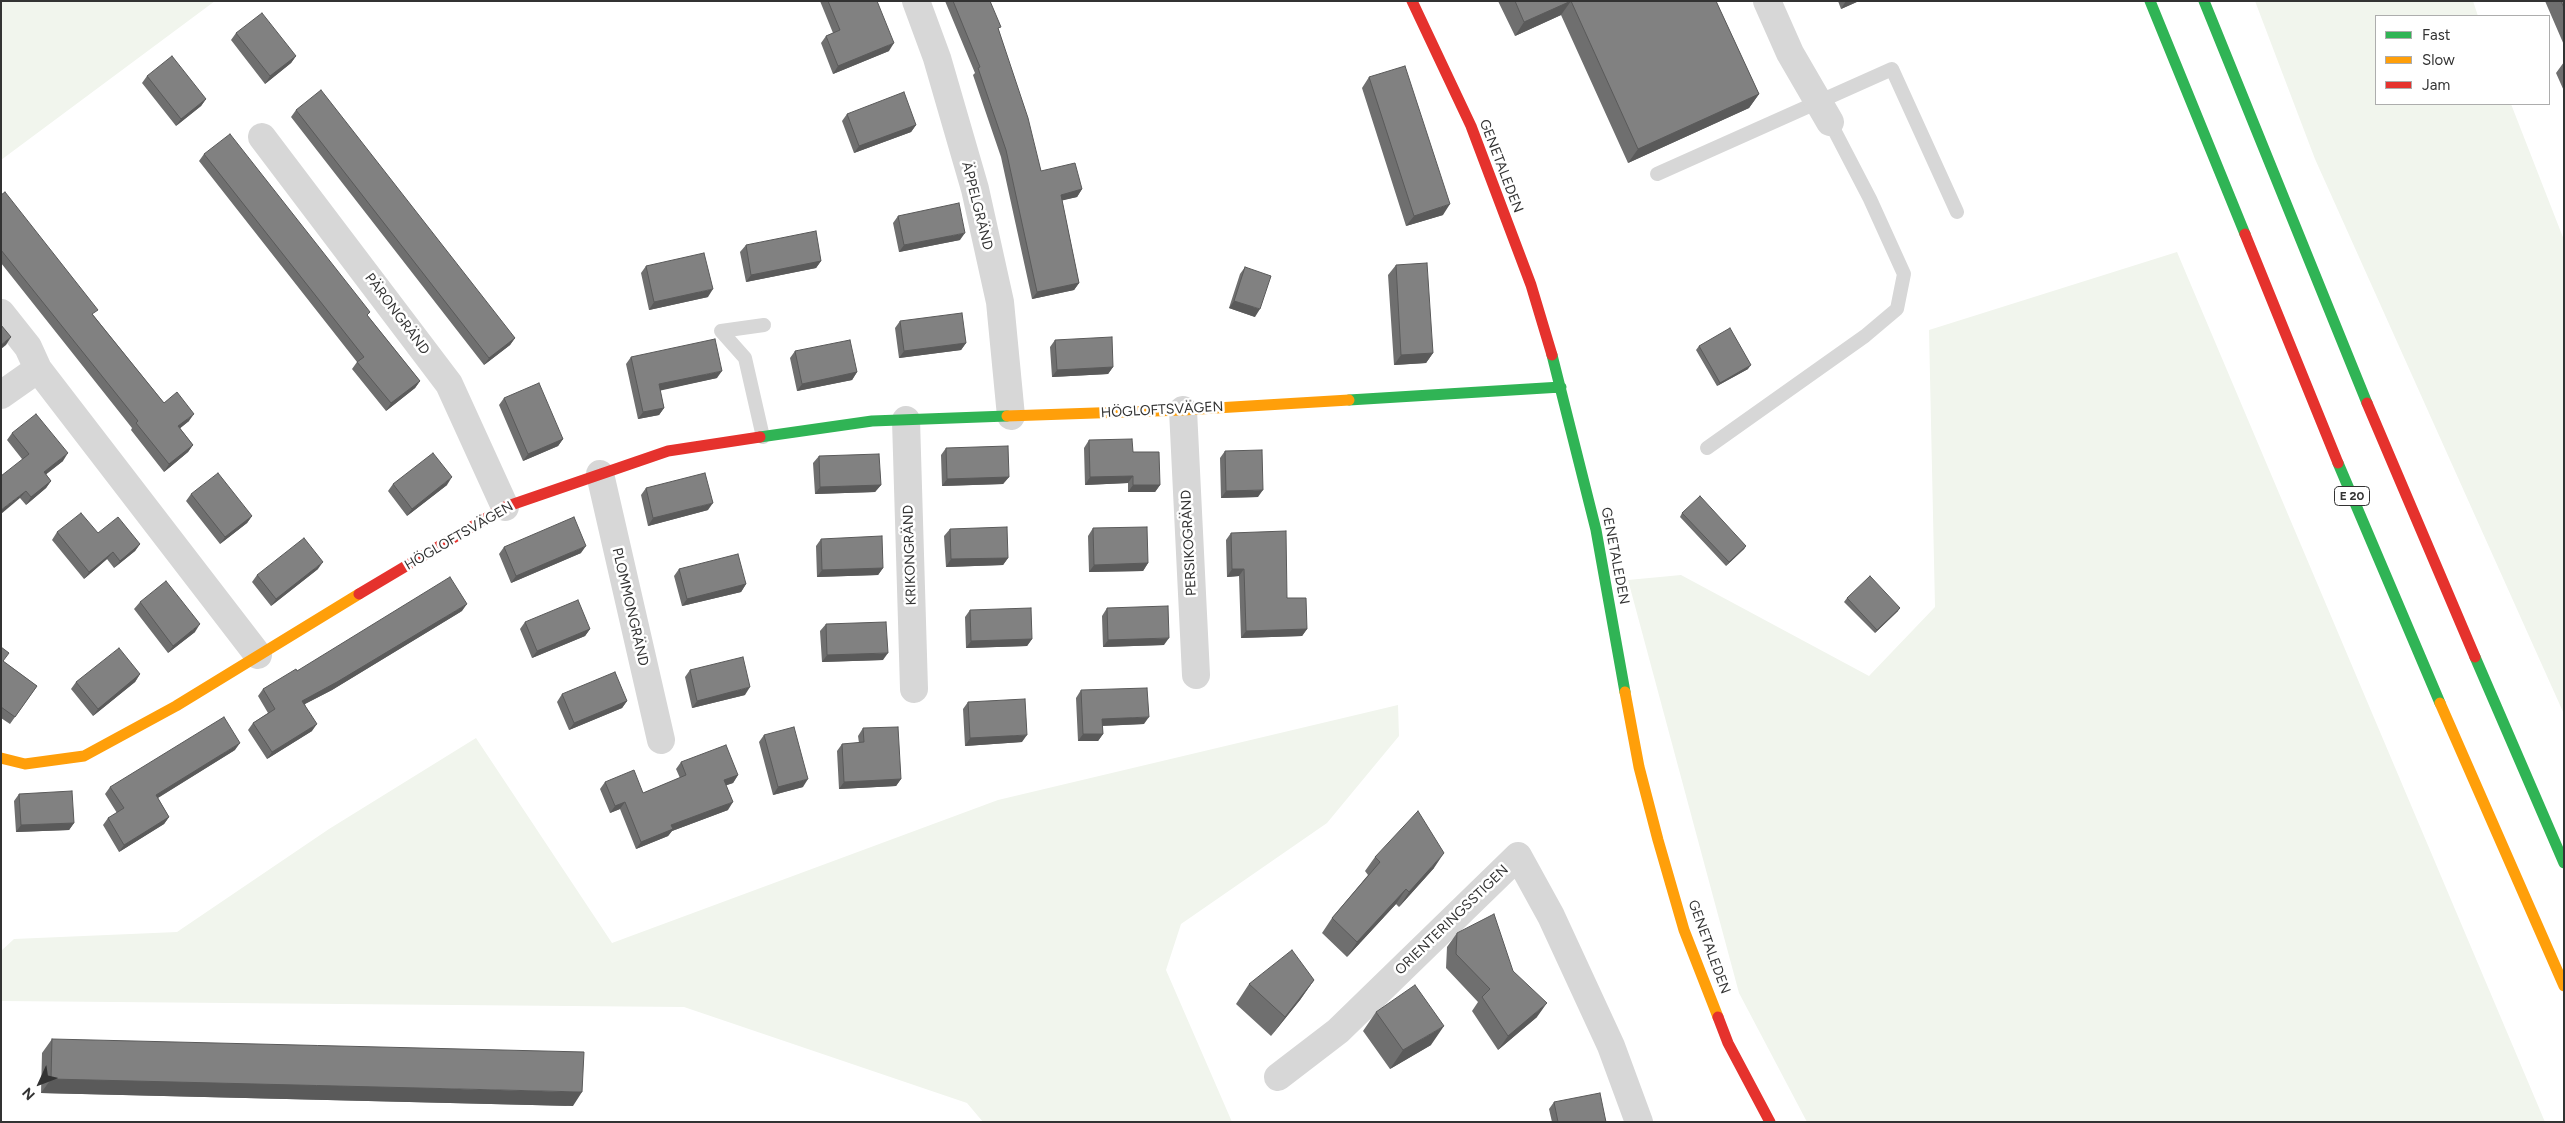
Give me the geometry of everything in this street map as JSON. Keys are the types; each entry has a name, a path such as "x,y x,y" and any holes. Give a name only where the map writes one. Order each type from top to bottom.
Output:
{"main road":[{"name":"GENETALEDEN","path":"1412,1 1471,126 1531,286 1561,387 1596,530 1639,767 1658,840 1684,930 1728,1043 1770,1122"},
{"name":"E 20","path":"2150,1 2376,553 2564,986"},
{"path":"2204,1 2319,288 2415,518 2564,863"},
{"name":"HÖGLOFTSVÄGEN","path":"1,758 24,764 84,756 176,706 505,507 668,451 872,421 1183,410 1561,387"}],"street":[{"name":"ÄPPELGRÄND","path":"916,1 937,58 975,189 1000,302 1012,416"},
{"path":"1767,1 1790,53 1824,112"},
{"name":"PÄRONGRÄND","path":"262,137 449,384 505,507"},
{"path":"1,313 28,347 38,369 258,655"},
{"path":"1,395 38,369"},
{"name":"PERSIKOGRÄND","path":"1183,410 1196,675"},
{"name":"KRIKONGRÄND","path":"906,420 914,690"},
{"name":"PLOMMONGRÄND","path":"600,474 661,740"},
{"name":"ORIENTERINGSSTIGEN","path":"1278,1077 1338,1031 1518,856 1551,916 1611,1046 1639,1122"}],"lane":[{"path":"1657,174 1824,112 1892,69 1957,212"},
{"path":"1707,448 1865,336 1897,309 1904,274 1870,199 1824,112"},
{"path":"763,437 745,358 721,331 764,325"}],"shaded area":[{"path":"1,1 215,1 1,160"},
{"path":"2255,1 2473,1 2478,15 2375,15 2375,105 2511,105 2564,240 2564,714 2315,159"},
{"path":"2177,252 2545,1122 1807,1122 1739,993 1628,580 1681,575 1869,676 1935,607 1929,330"},
{"path":"1398,705 1399,736 1327,823 1181,924 1166,970 1232,1122 983,1122 967,1103 684,1007 1,1001 1,951 14,939 177,932 329,829 476,738 612,943 998,800"}],"building":[{"path":"828,1 877,1 894,43 838,66 826,36 840,30"},
{"path":"953,1 990,1 1001,27 998,28 1028,118 1041,171 1075,163 1082,189 1061,195 1079,283 1037,292 1006,150 978,68 980,67"},
{"path":"1515,1 1571,1 1524,22"},
{"path":"1571,1 1716,1 1759,94 1638,149"},
{"path":"262,13 296,56 270,76 236,33"},
{"path":"172,56 206,99 181,119 147,76"},
{"path":"1405,66 1450,204 1414,216 1369,77"},
{"path":"321,90 515,338 489,358 296,110"},
{"path":"904,92 916,125 859,146 847,114"},
{"path":"230,134 370,312 367,315 420,381 391,403 357,362 364,357 204,154"},
{"path":"5,192 98,310 92,314 164,403 177,392 194,414 178,426 193,445 169,464 136,423 138,421 1,250 1,195"},
{"path":"959,203 965,233 904,245 898,216"},
{"path":"816,231 821,261 751,275 746,245"},
{"path":"704,253 713,289 654,302 646,266"},
{"path":"1427,263 1433,353 1401,355 1396,265"},
{"path":"1245,267 1271,276 1260,309 1234,301"},
{"path":"962,313 966,343 904,351 900,321"},
{"path":"1,325 11,337 1,345"},
{"path":"1730,328 1751,365 1720,383 1699,346"},
{"path":"1112,337 1113,367 1057,370 1055,340"},
{"path":"715,339 722,371 659,384 664,408 643,412 631,357"},
{"path":"850,340 857,372 802,384 795,351"},
{"path":"539,383 563,439 528,454 504,398"},
{"path":"36,414 68,453 44,472 51,481 31,497 26,491 1,510 1,476 29,454 12,433"},
{"path":"1132,439 1133,452 1159,452 1160,485 1133,485 1133,476 1090,477 1089,440"},
{"path":"1008,446 1009,477 947,479 946,448"},
{"path":"1262,450 1263,490 1226,491 1225,451"},
{"path":"433,453 452,477 412,509 393,484"},
{"path":"879,454 881,485 820,487 819,456"},
{"path":"218,473 252,516 225,537 191,494"},
{"path":"705,473 713,503 653,518 646,488"},
{"path":"1700,496 1746,546 1729,562 1682,513"},
{"path":"81,513 98,533 118,517 140,544 120,561 113,552 89,572 57,532"},
{"path":"574,517 586,546 516,576 504,547"},
{"path":"1007,527 1008,558 951,559 950,529"},
{"path":"1147,527 1148,563 1094,565 1093,528"},
{"path":"1286,531 1287,598 1306,598 1307,629 1246,631 1244,569 1232,569 1231,533"},
{"path":"882,536 883,568 822,570 821,539"},
{"path":"304,538 323,562 276,599 257,575"},
{"path":"738,554 746,584 687,599 679,569"},
{"path":"1870,576 1900,608 1877,630 1847,598"},
{"path":"450,577 467,604 302,701 317,724 272,752 253,723 275,709 263,689 296,669 297,671"},
{"path":"166,581 200,624 173,646 140,602"},
{"path":"578,600 590,629 537,651 525,622"},
{"path":"1168,606 1169,638 1108,640 1107,608"},
{"path":"1031,608 1032,639 971,641 970,610"},
{"path":"886,622 888,653 827,655 826,624"},
{"path":"1,647 9,653 3,661 37,686 15,717 1,707"},
{"path":"119,648 140,674 98,709 76,682"},
{"path":"743,657 750,687 697,701 690,670"},
{"path":"615,672 627,701 574,723 562,694"},
{"path":"1147,688 1149,717 1102,719 1103,734 1083,734 1081,690"},
{"path":"1025,699 1027,735 970,738 968,702"},
{"path":"224,717 240,743 156,795 169,817 124,845 108,818 124,808 110,787"},
{"path":"794,727 808,779 778,787 764,735"},
{"path":"898,727 901,779 844,782 842,744 864,742 863,728"},
{"path":"726,745 738,775 724,780 733,802 671,825 673,829 641,842 625,802 615,806 605,782 634,770 643,793 686,775 681,762"},
{"path":"72,791 74,823 21,825 19,794"},
{"path":"1418,811 1444,853 1409,892 1406,889 1357,942 1332,918 1380,862 1375,857"},
{"path":"1494,914 1513,971 1547,1003 1508,1036 1482,997 1490,989 1456,954 1457,933"},
{"path":"1292,950 1314,980 1285,1017 1249,984"},
{"path":"1415,985 1444,1026 1403,1050 1376,1012"},
{"path":"52,1039 584,1052 582,1092 51,1079"},
{"path":"1600,1093 1606,1122 1558,1122 1554,1102"}],"traffic: fast":[{"path":"2150,1 2245,234"},
{"path":"2204,1 2367,403"},
{"path":"1552,355 1596,530 1625,692"},
{"path":"1349,400 1561,387"},
{"path":"760,437 872,421 1007,416"},
{"path":"2338,463 2440,703"},
{"path":"2475,657 2564,863"}],"traffic: slow":[{"path":"1007,416 1183,410 1349,400"},
{"path":"1,758 25,764 84,756 176,706 359,594"},
{"path":"1625,692 1639,767 1658,840 1684,930 1718,1017"},
{"path":"2440,703 2564,986"}],"traffic: jam":[{"path":"1412,1 1471,126 1531,285 1552,355"},
{"path":"2245,234 2338,463"},
{"path":"2367,403 2475,657"},
{"path":"359,594 505,507 668,451 760,437"},
{"path":"1718,1017 1728,1043 1770,1122"}]}
